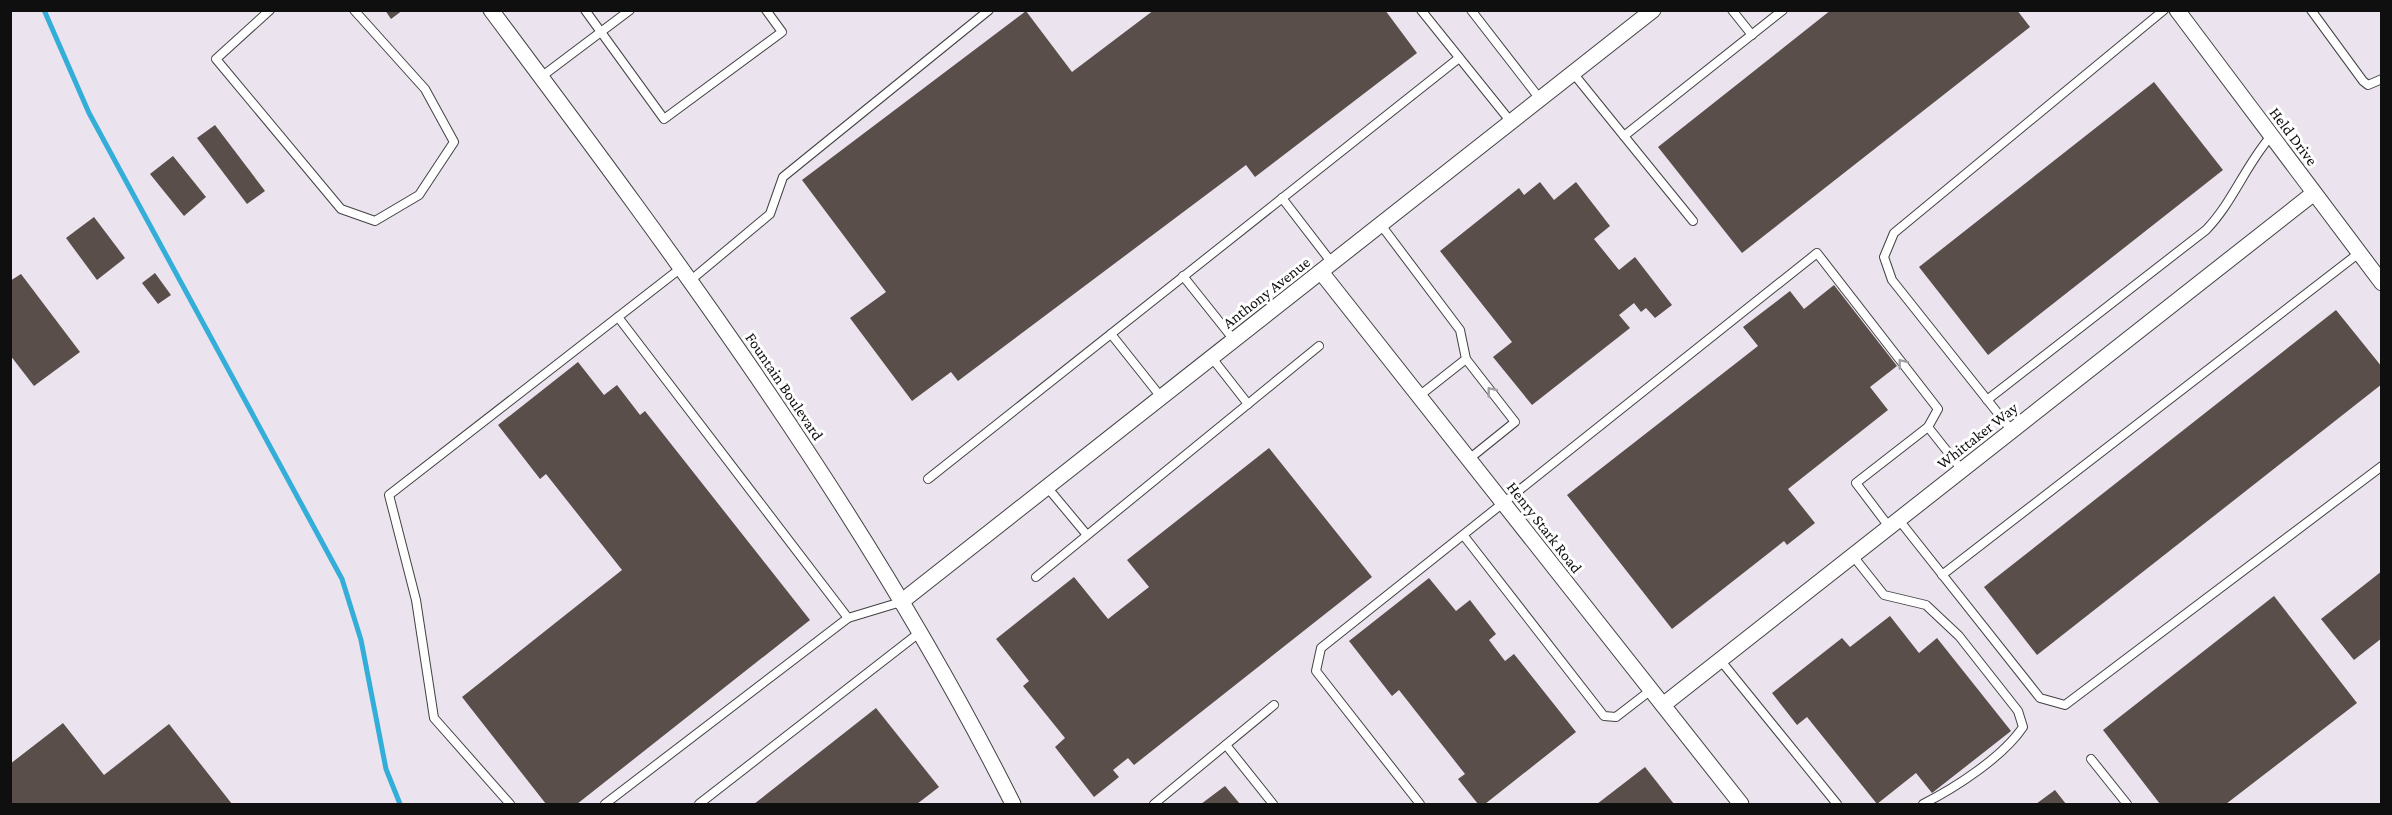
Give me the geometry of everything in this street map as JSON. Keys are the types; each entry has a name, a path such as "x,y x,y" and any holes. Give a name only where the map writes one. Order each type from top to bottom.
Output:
{"street":[{"name":"Fountain Boulevard","path":"490,10 682,267 793,428 901,602 1013,804"},
{"name":"Anthony Avenue","path":"901,602 1653,10"},
{"name":"Held Drive","path":"2177,10 2382,283"},
{"name":"Whittaker Way","path":"1662,705 1721,661 2314,193"},
{"name":"Henry Stark Road","path":"1326,268 1419,396 1741,804"}],"lane":[{"path":"270,10 216,59 341,209 375,221 419,195 454,142 425,89 354,10"},
{"path":"585,10 664,119 782,32 766,10"},
{"path":"541,77 630,10"},
{"path":"691,280 771,214 783,177 989,10"},
{"path":"1420,10 1511,122"},
{"path":"1471,10 1540,99"},
{"path":"1732,10 1752,35"},
{"path":"1624,135 1783,10"},
{"path":"2012,431 1892,280 1884,257 1894,233 2164,10"},
{"path":"2311,10 2363,81 2368,85 2382,79"},
{"path":"928,479 1459,58"},
{"path":"1573,73 1693,221"},
{"path":"1987,400 2206,230 2221,214 2252,158 2271,136"},
{"path":"1282,198 1326,268"},
{"path":"1381,225 1460,330 1466,359 1515,422 1469,459"},
{"path":"1420,804 1316,671 1321,648 1817,253 1938,409 1928,427 1856,483 1942,575 2040,698 2065,705 2382,466"},
{"path":"1942,575 2359,253"},
{"path":"510,804 434,718 416,600 389,495 682,267"},
{"path":"1184,276 1234,340"},
{"path":"618,317 848,618"},
{"path":"1111,334 1161,397"},
{"path":"1036,577 1319,346"},
{"path":"1212,358 1248,404"},
{"path":"1419,396 1466,359"},
{"path":"1928,427 1962,470"},
{"path":"1047,487 1087,535"},
{"path":"1464,536 1604,716 1616,717 1651,690"},
{"path":"1853,556 1884,594 1926,605 1959,636 2018,711 2023,727 2013,742 1943,794 1923,804"},
{"path":"605,804 848,618 901,602"},
{"path":"699,804 919,633"},
{"path":"1721,661 1837,804"},
{"path":"1154,804 1274,705"},
{"path":"1226,745 1273,804"},
{"path":"2091,759 2127,804"}],"shaded area":[{"path":"11,11 2381,11 2381,804 11,804"}],"building":[{"path":"385,10 403,10 391,19"},
{"path":"1154,10 1385,10 1417,53 1255,177 1246,165 958,381 951,372 912,401 850,318 886,292 802,180 1026,11 1072,72"},
{"path":"1831,10 2017,10 2030,27 1742,253 1658,147"},
{"path":"2154,82 2223,170 1988,355 1919,267"},
{"path":"215,125 265,191 247,204 197,138"},
{"path":"173,156 206,197 184,216 150,174"},
{"path":"1540,182 1554,200 1576,182 1610,226 1594,239 1619,270 1635,257 1672,305 1655,318 1646,308 1641,312 1634,303 1619,315 1630,328 1532,405 1493,357 1512,342 1440,251 1519,188 1524,195"},
{"path":"94,217 125,258 97,280 66,238"},
{"path":"155,273 171,295 158,304 142,283"},
{"path":"21,274 80,352 34,386 10,355 10,281"},
{"path":"1834,285 1897,366 1870,387 1888,410 1788,489 1815,523 1787,545 1784,541 1672,629 1567,495 1758,346 1743,327 1790,291 1804,309"},
{"path":"2336,310 2382,367 2382,384 2037,655 1984,587"},
{"path":"578,362 604,395 617,385 640,415 645,411 810,620 577,804 546,804 462,697 622,570 546,474 540,479 498,425"},
{"path":"1269,448 1372,577 1134,765 1128,758 1113,770 1119,777 1094,797 1055,747 1065,738 1023,686 1029,681 996,639 1074,577 1108,619 1149,587 1127,560"},
{"path":"2382,571 2382,638 2354,660 2321,619"},
{"path":"1429,578 1456,611 1470,600 1496,634 1489,640 1505,661 1514,654 1576,732 1485,804 1478,804 1458,779 1465,774 1399,690 1392,696 1349,641"},
{"path":"2274,596 2357,703 2226,804 2160,804 2103,730"},
{"path":"1890,616 1919,653 1937,638 2011,731 1932,793 1916,773 1877,804 1807,717 1797,725 1772,693 1842,638 1850,647"},
{"path":"876,708 939,787 917,804 754,804"},
{"path":"63,723 104,775 169,724 232,804 10,804 10,764"},
{"path":"1645,767 1674,804 1597,804"},
{"path":"1225,786 1240,804 1201,804"},
{"path":"2055,790 2066,804 2036,804"}],"waterway":[{"path":"44,10 89,113 342,579 361,640 386,769 400,804"}]}
